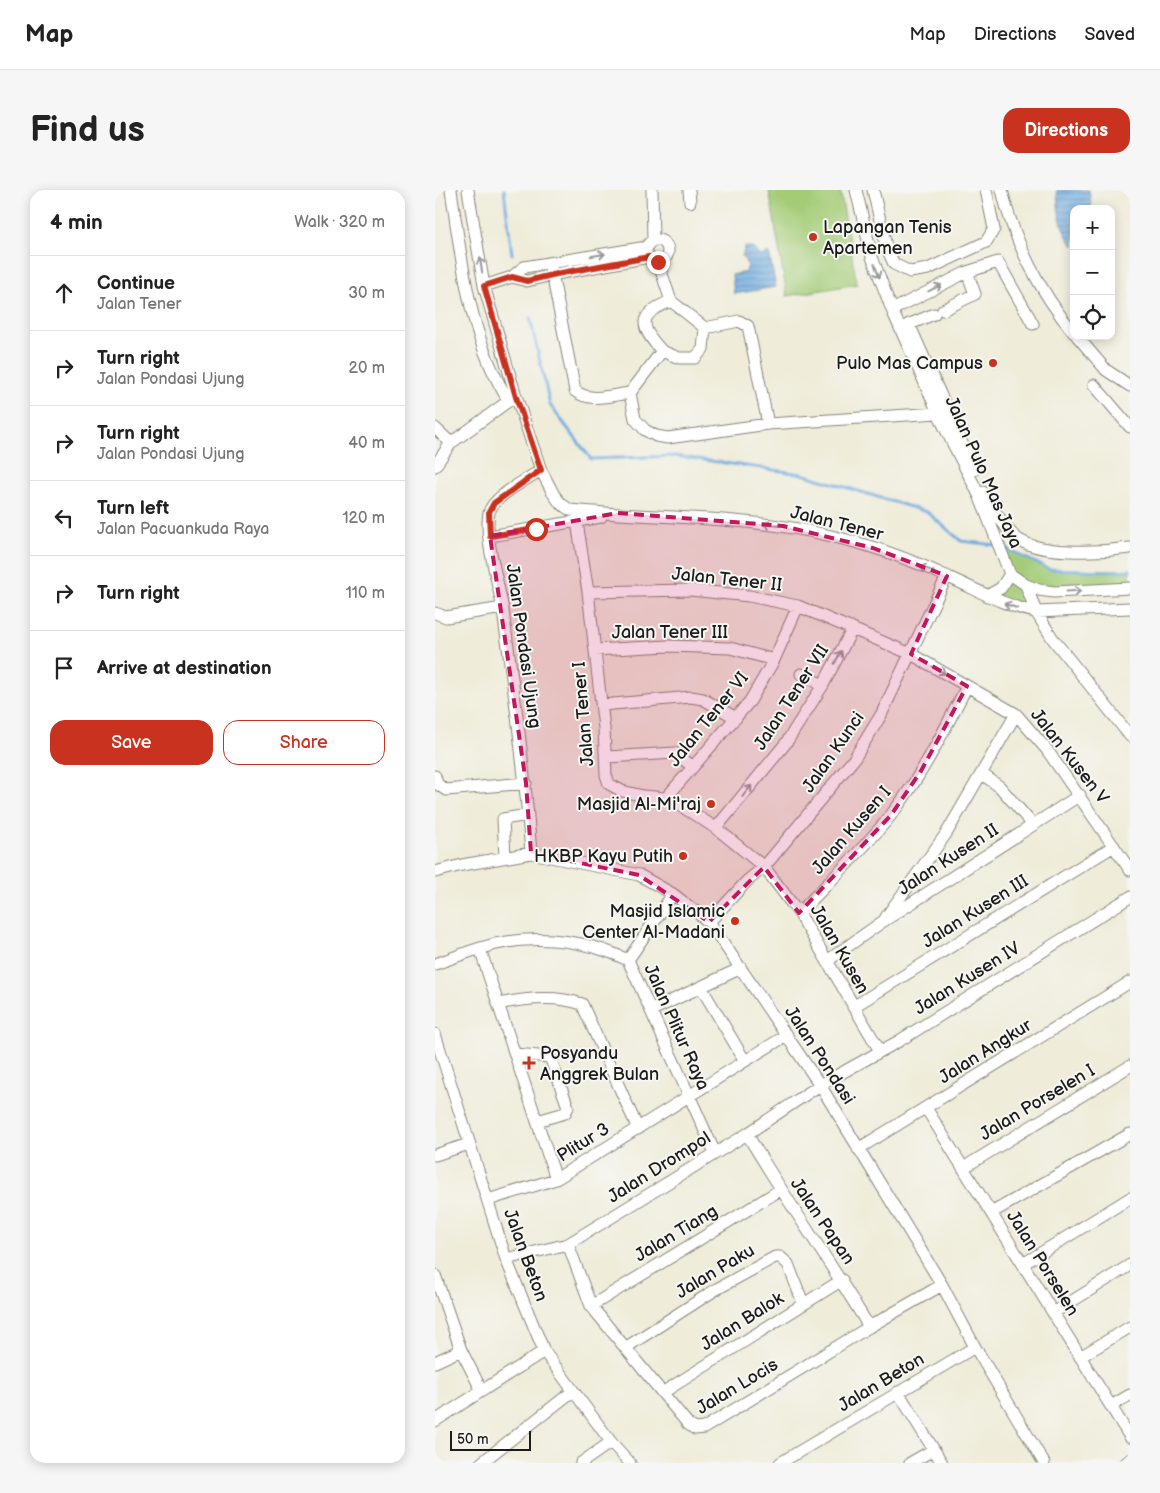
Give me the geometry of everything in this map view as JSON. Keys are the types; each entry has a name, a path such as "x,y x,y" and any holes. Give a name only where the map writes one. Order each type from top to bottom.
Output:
{"street":[{"path":"451,190 468,295 479,340 500,386 512,399"},
{"path":"468,190 511,380 512,399 541,470 560,503 579,517"},
{"path":"652,190 655,251 671,301 705,328"},
{"name":"Jalan Pulo Mas Jaya","path":"856,190 872,257 892,310 904,326 938,413 981,493 1009,572"},
{"path":"873,190 886,246 895,264 909,272 929,268 986,242 994,229 986,190"},
{"path":"1002,190 1009,221 1051,305 1070,328"},
{"path":"490,285 510,278 524,267 551,269 655,251"},
{"path":"892,310 967,272 998,262 1033,324"},
{"path":"551,269 575,391 583,397 592,398 630,393 662,351"},
{"path":"967,272 975,294 904,326 981,493 999,520 1015,537 1036,548 1069,551 1130,548"},
{"path":"671,301 649,313 645,323 647,335 662,351 679,358 695,358 703,349 705,328"},
{"path":"705,328 739,321 748,326 768,424"},
{"path":"1080,340 1106,370 1130,386"},
{"path":"500,386 511,380"},
{"path":"1094,385 1130,427"},
{"path":"630,393 635,419 645,430 656,436 681,437 768,424 938,413"},
{"path":"435,466 451,443 512,399"},
{"path":"435,428 451,443"},
{"name":"Jalan Pondasi Ujung","path":"531,853 526,783 503,608 490,536 489,512 494,503 541,470"},
{"name":"Jalan Tener","path":"490,536 579,517 618,513 783,526 827,535 873,548 947,576 1006,605 1035,612 1130,608"},
{"name":"Jalan Tener I","path":"579,517 602,704 607,757 607,780 614,788 643,796 666,798 716,828 764,867"},
{"path":"987,596 1001,588 1009,572 1026,585 1054,592 1130,588"},
{"name":"Jalan Kunci","path":"709,922 747,881 764,867 854,759 881,715 947,576"},
{"path":"1026,585 1035,612 1053,639 1130,736"},
{"name":"Jalan Tener II","path":"588,592 690,590 749,596 798,606 911,654"},
{"name":"Jalan Tener VI","path":"666,798 749,701 774,660 798,606"},
{"path":"435,613 446,617 503,608"},
{"name":"Jalan Tener VII","path":"716,828 786,743 823,685 853,628"},
{"name":"Jalan Tener III","path":"595,650 668,646 730,648 774,660"},
{"name":"Jalan Kusen V","path":"911,654 1015,714 1047,750 1080,795 1130,870"},
{"path":"801,674 823,685"},
{"name":"Jalan Kusen I","path":"799,913 856,856 891,814 921,771 967,686"},
{"path":"602,704 691,697 703,699 736,718"},
{"name":"Jalan Kusen II","path":"882,922 946,834 1015,714"},
{"path":"607,757 675,753 693,767"},
{"path":"982,774 999,788 1033,825"},
{"path":"435,776 437,784 446,790 526,783"},
{"name":"Jalan Kusen II","path":"827,961 882,922 1080,795"},
{"path":"505,858 503,819 528,815"},
{"name":"Jalan Kusen III","path":"853,1007 1114,846"},
{"name":"Jalan Pondasi","path":"435,872 462,865 531,853 639,875 673,894 709,922 820,1085 941,1286 1044,1463"},
{"name":"Jalan Kusen","path":"764,867 799,913 880,1052"},
{"path":"628,960 673,894"},
{"name":"Jalan Kusen IV","path":"820,1085 880,1052 1130,897"},
{"name":"Jalan Plitur Raya","path":"435,964 502,943 560,940 590,944 628,960 715,1153"},
{"path":"480,949 557,1179"},
{"path":"652,1010 741,968"},
{"name":"Jalan Angkur","path":"858,1150 1130,982"},
{"path":"701,987 745,1061"},
{"path":"499,1004 523,998 551,998 582,1004 638,1129"},
{"name":"Jalan Beton","path":"435,1034 506,1259 544,1351 611,1442 630,1463"},
{"name":"Plitur 3","path":"488,1200 557,1179 787,1035"},
{"path":"515,1054 550,1057 568,1107 565,1112 537,1121"},
{"name":"Jalan Porselen I","path":"963,1168 1130,1066"},
{"name":"Jalan Drompol","path":"506,1259 568,1244 747,1134 820,1085"},
{"name":"Jalan Porselen","path":"926,1108 1130,1437"},
{"name":"Jalan Papan","path":"747,1134 780,1190 842,1280 869,1327"},
{"path":"991,1213 1130,1134"},
{"path":"435,1155 469,1144"},
{"name":"Jalan Tiang","path":"591,1306 780,1190"},
{"path":"1023,1264 1130,1198"},
{"name":"Jalan Locis","path":"568,1244 591,1306 691,1427 704,1428 869,1327 941,1286"},
{"name":"Jalan Paku","path":"625,1348 715,1290 775,1257 780,1257 788,1264 803,1303"},
{"path":"1053,1313 1130,1265"},
{"path":"435,1275 440,1308 482,1391"},
{"name":"Jalan Balok","path":"662,1393 842,1280"},
{"path":"1080,1357 1130,1327"},
{"name":"Jalan Beton","path":"780,1463 975,1347"},
{"path":"435,1362 461,1350"},
{"path":"435,1421 544,1351"},
{"path":"481,1463 573,1391"},
{"path":"898,1392 942,1463"},
{"path":"1111,1406 1130,1394"},
{"path":"581,1463 611,1442"},
{"path":"910,1463 933,1450"},
{"path":"1125,1463 1130,1460"}],"highlighted area":[{"path":"618,513 783,526 873,548 947,576 911,654 967,686 921,771 891,815 799,913 764,867 709,922 639,875 531,853 526,783 490,536"}],"green space":[{"name":"Lapangan Tenis Apartemen","path":"769,190 840,190 857,284 787,296"},
{"path":"999,546 1049,569 1130,570 1130,588 1054,592 1027,585 1036,612 987,596 1007,582"}],"water":[{"path":"1057,190 1089,190 1091,205 1070,205 1070,241 1063,227"},
{"path":"745,247 752,247 760,256 769,253 776,287 734,294 732,275 745,272 748,266 742,256"}],"waterway":[{"path":"504,190 512,254"},
{"path":"530,318 550,405 591,459 675,456 802,474 927,512 961,541 995,545"},
{"path":"1003,547 1049,569 1130,570"}],"place":[{"name":"Lapangan Tenis Apartemen","path":"813,237"},
{"name":"Pulo Mas Campus","path":"993,363"},
{"name":"Masjid Al-Mi'raj","path":"711,804"},
{"name":"HKBP Kayu Putih","path":"683,856"},
{"name":"Masjid Islamic Center Al-Madani","path":"735,921"},
{"name":"Posyandu Anggrek Bulan","path":"529,1063"}],"route":[{"path":"536,529 490,536 489,512 494,503 541,470 516,397 484,286 512,277 527,281 649,257 653,261 658,262"}]}
